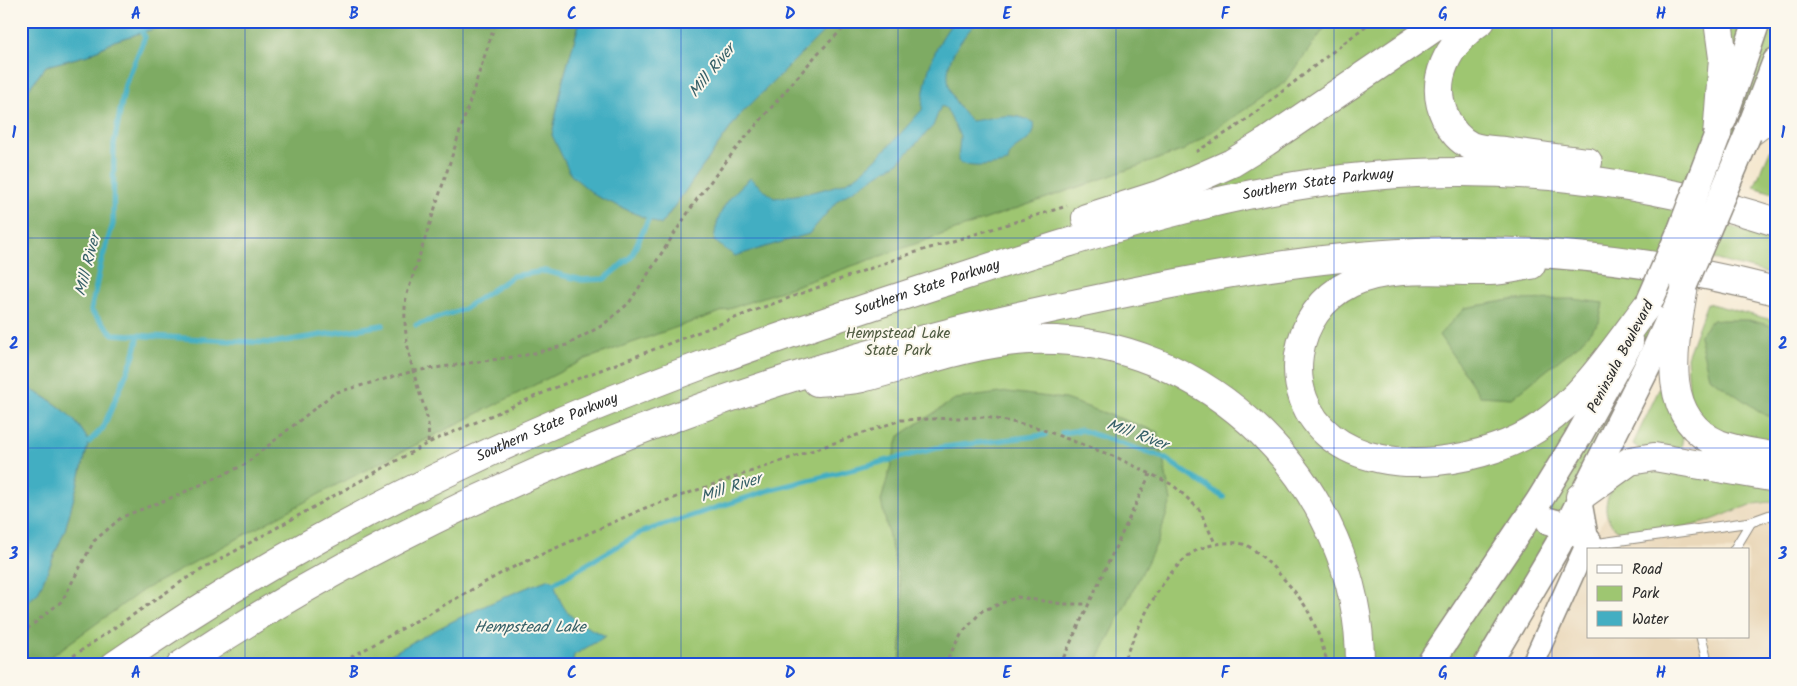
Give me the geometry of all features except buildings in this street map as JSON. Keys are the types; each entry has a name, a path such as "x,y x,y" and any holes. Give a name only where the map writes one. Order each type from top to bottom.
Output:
{"highway":[{"path":"847,314 967,254 1139,202 1232,163 1444,21"},
{"path":"1481,21 1464,34 1449,52 1444,62 1439,86 1443,113 1449,126 1464,142 1473,147 1648,171 1748,213"},
{"path":"1717,136 1724,58 1718,21"},
{"path":"1748,134 1776,113"},
{"name":"Southern State Parkway","path":"115,665 226,592 295,552 471,461 649,387 847,314 984,269 1160,216 1243,195 1309,183 1409,174 1476,173 1543,176 1618,184 1683,196 1776,222"},
{"path":"181,665 269,609 328,575 448,513 607,443 697,409 843,362 992,322 1096,299 1227,275 1342,258 1419,252 1522,252 1670,268 1763,288 1776,296"},
{"path":"1587,258 1492,271 1384,274 1351,284 1325,301 1312,317 1303,336 1298,354 1298,374 1308,406 1329,436 1340,444 1364,454 1395,460 1430,461 1485,451 1531,432 1563,408 1595,374 1649,303"},
{"path":"1684,285 1673,359 1675,388 1683,408 1698,430 1718,444 1776,457"},
{"path":"761,388 860,378 963,350 1028,340 1065,341 1109,348 1142,358 1182,374 1219,396 1254,425 1289,461 1314,497 1334,536 1348,576 1356,611 1360,665"},
{"path":"1580,497 1630,461 1654,457 1688,461 1776,478"}],"main road":[{"name":"Peninsula Boulevard","path":"1429,665 1519,531 1577,439 1649,303 1681,230 1717,136 1757,21"},
{"name":"Peninsula Boulevard","path":"1487,665 1567,526 1652,357 1748,134 1776,60"},
{"path":"1519,531 1529,524 1546,521 1567,526 1588,540"}],"street":[{"path":"1532,665 1588,540 1580,497"}],"lane":[{"path":"1588,540 1601,543 1751,522 1776,513"},
{"path":"1735,548 1751,522"},
{"path":"1701,638 1708,665"}],"path":[{"path":"428,443 430,423 406,338 404,312 406,297 496,21"},
{"path":"21,634 62,601 94,541 122,516 178,495 244,465 334,393 414,371 526,355 568,345 609,319 629,304 697,199 735,150 818,53 851,21"},
{"path":"1189,157 1242,124 1372,21"},
{"path":"60,665 187,578 428,443 559,386 753,311 908,255 1074,204"},
{"path":"337,665 508,570 645,508 901,420 986,417 1033,426 1118,458 1173,485 1198,510 1215,543"},
{"path":"1060,665 1150,474"},
{"path":"1121,665 1149,605 1163,584 1189,555 1215,543 1246,545 1271,564 1308,610 1328,665"},
{"path":"944,665 961,634 982,611 1017,597 1063,604 1088,604"}],"shaded area":[{"path":"1630,479 1776,489 1776,665 1533,665 1587,550 1587,638 1750,638 1750,548 1588,548 1594,535"}],"green space":[{"name":"Hempstead Lake State Park","path":"21,21 1776,21 1776,44 1744,125 1702,217 1776,242 1776,275 1685,252 1496,665 21,665"},
{"path":"171,21 580,21 563,80 552,135 661,225 739,116 834,21 1330,21 1283,84 1184,150 586,359 338,484 143,590 39,665 21,665 21,607 38,593 65,530 89,442 76,422 68,414 51,401 21,385 21,265 24,257 21,235 21,99 46,66 88,55 114,41 170,24"},
{"path":"1776,137 1776,194 1754,187"},
{"path":"1573,299 1603,303 1599,322 1578,345 1512,398 1480,396 1439,335 1465,308 1510,300"},
{"path":"1707,303 1776,321 1776,446 1737,439 1709,427 1690,407 1687,357"},
{"path":"1712,320 1749,320 1776,327 1776,418 1765,415 1709,377 1699,336"},
{"path":"1662,383 1669,386 1696,438 1683,437 1681,449 1641,450 1633,444"},
{"path":"1008,392 1065,399 1158,432 1171,501 1157,543 1095,665 900,665 903,598 881,501 899,436 955,399"},
{"path":"1646,466 1776,488 1776,502 1766,502 1741,508 1709,521 1690,526 1625,535 1611,524 1606,510 1606,503 1612,488 1621,479 1627,474"}],"water":[{"path":"21,21 171,21 170,24 114,41 88,55 46,66 21,99"},
{"path":"580,21 834,21 739,116 661,225 596,196 571,175 552,135 563,80"},
{"path":"954,21 978,21 958,46 951,58 948,70 948,82 952,95 960,108 971,121 1011,116 1034,123 1032,136 1013,151 1008,162 975,166 958,161 960,136 946,108 941,106 933,126 900,161 838,200 809,234 735,256 714,241 718,221 725,205 750,178 774,198 783,197 819,190 846,182 854,178 874,161 922,110 927,74 940,41"},
{"path":"21,385 51,401 68,414 76,422 89,442 65,530 38,593 21,607"},
{"name":"Hempstead Lake","path":"549,579 554,581 561,602 572,616 587,627 606,636 574,655 572,665 372,665 459,618"}],"waterway":[{"name":"Mill River","path":"135,21 145,37 125,85 114,144 113,224 101,262 91,311 113,334 272,343 383,325"},
{"name":"Mill River","path":"416,325 464,309 513,276 545,271 582,280 604,279 631,257 651,213"},
{"path":"89,442 103,428 133,358 139,335"},
{"name":"Mill River","path":"1062,433 1081,430 1164,458 1223,497"},
{"name":"Mill River","path":"550,586 642,532 770,490 937,448 1045,435"}]}
